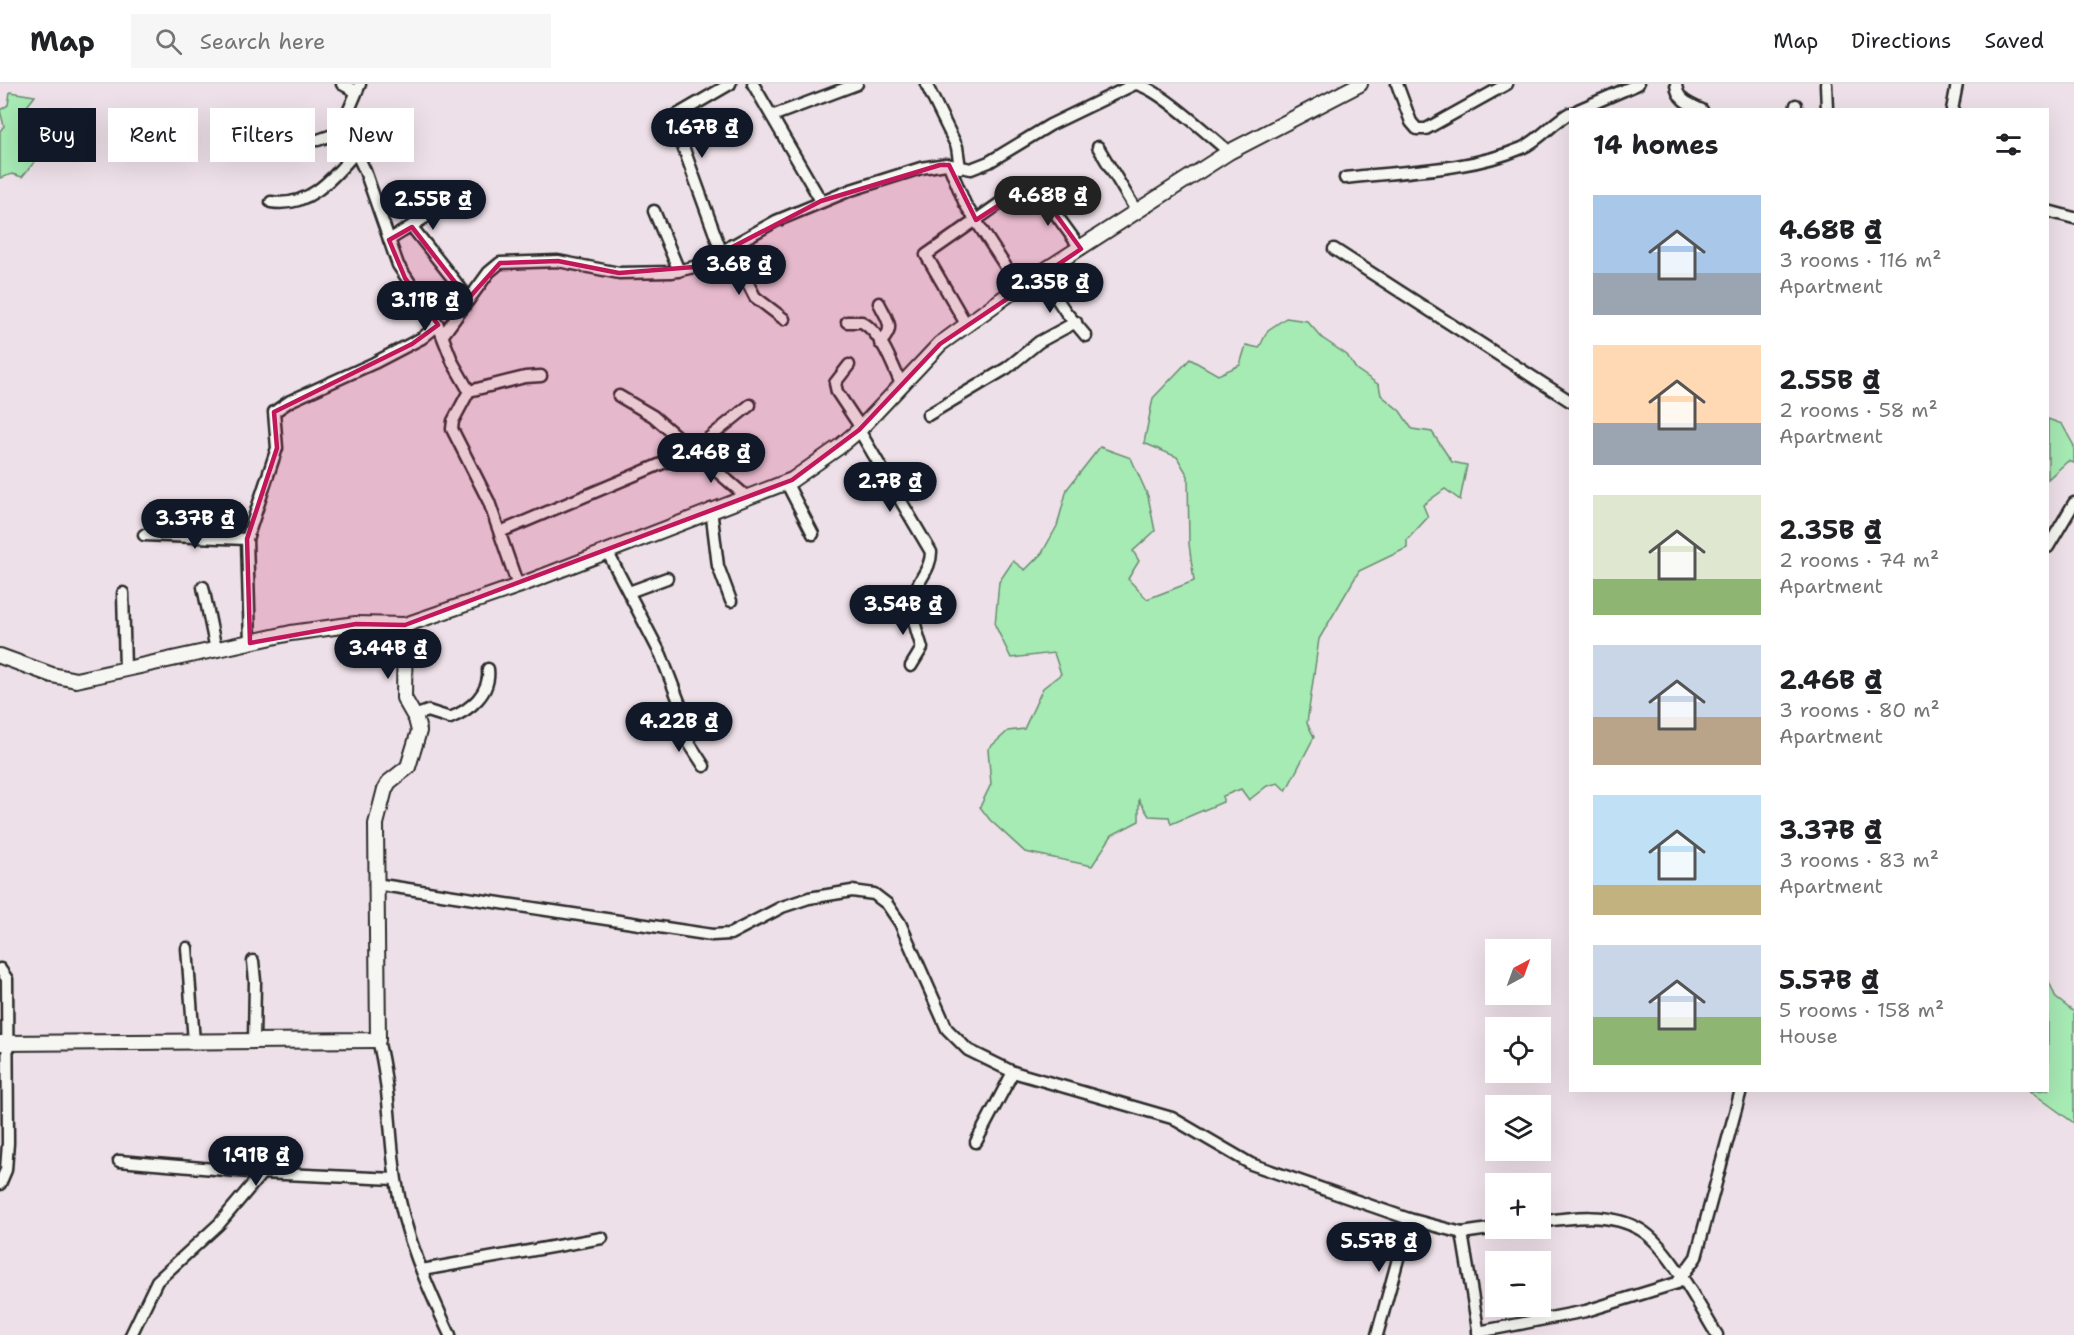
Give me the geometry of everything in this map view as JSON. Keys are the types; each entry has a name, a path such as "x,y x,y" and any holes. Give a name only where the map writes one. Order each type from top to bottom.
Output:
{"street":[{"path":"342,84 357,87 349,108"},
{"path":"721,251 673,119 730,84"},
{"path":"753,84 821,201"},
{"path":"772,116 857,84"},
{"path":"926,84 957,147 955,167 957,189 1019,287"},
{"path":"250,643 247,539 277,448 274,412 290,401 440,330 470,299 489,272 500,263 558,261 618,273 679,270 694,267 776,221 821,201 903,173 940,165 972,169 989,162 1050,125 1135,84 1148,89 1176,108 1229,152"},
{"path":"0,656 52,675 75,680 291,633 356,624 405,625 518,586 711,509 748,498 786,482 814,465 860,429 940,344 1019,287 1229,152 1360,84"},
{"path":"1397,84 1411,122 1418,129 1426,129 1507,84"},
{"path":"1583,108 1638,84"},
{"path":"1676,84 1677,94 1684,102 1698,108"},
{"path":"1826,84 1827,108"},
{"path":"1952,108 1957,84"},
{"path":"1345,178 1463,164 1499,156 1535,141 1569,114"},
{"path":"1098,147 1137,212"},
{"path":"271,202 295,201 315,194 346,162"},
{"path":"360,162 405,278 440,330 453,363 469,391"},
{"path":"966,324 926,255 1032,183 1081,249"},
{"path":"389,240 442,207 454,194"},
{"path":"654,211 679,270"},
{"path":"2049,211 2074,218"},
{"path":"412,227 470,299"},
{"path":"732,245 736,260 755,297 784,319"},
{"path":"1334,249 1569,399"},
{"path":"1040,273 1065,311 1086,336"},
{"path":"879,303 890,329 889,334 880,343"},
{"path":"847,322 862,322 880,343 901,384"},
{"path":"928,415 1007,368 1040,342 1076,322"},
{"path":"849,365 835,383 837,392 931,552 930,564 913,594 911,611 922,648 911,666"},
{"path":"518,586 500,532 477,476 452,429 453,421 469,391 518,378 541,376"},
{"path":"618,396 653,416 748,498"},
{"path":"500,532 694,450 750,405"},
{"path":"786,482 813,534"},
{"path":"2049,545 2074,505"},
{"path":"711,509 718,566 731,601"},
{"path":"144,536 247,539"},
{"path":"607,551 660,655 688,725 689,743 705,766"},
{"path":"628,592 667,578"},
{"path":"203,587 216,650"},
{"path":"123,593 125,669"},
{"path":"405,625 404,698 416,721 412,758 408,767 389,782 385,789 376,825 378,1040 388,1096 395,1179 402,1214 422,1270 450,1335"},
{"path":"416,721 428,711 450,718 476,704 488,678 488,669"},
{"path":"375,885 678,932 722,935 730,934 782,907 809,898 839,892 866,892 880,898 900,923 932,1000 953,1037 968,1050 1013,1072 1172,1118 1251,1164 1409,1219 1462,1233 1485,1230"},
{"path":"187,948 194,1042"},
{"path":"253,961 254,1041"},
{"path":"0,969 7,980 4,1043 8,1153 6,1170 0,1184"},
{"path":"4,1043 378,1040"},
{"path":"976,1142 1013,1072"},
{"path":"1462,1233 1479,1334 1586,1311 1674,1286 1696,1257 1740,1092"},
{"path":"118,1161 262,1173 395,1179"},
{"path":"131,1335 152,1288 162,1274 219,1224 262,1173"},
{"path":"1551,1221 1581,1217 1623,1222 1635,1227 1652,1239 1682,1278 1716,1335"},
{"path":"1377,1335 1409,1219"},
{"path":"422,1270 602,1238"}],"highlighted area":[{"path":"940,165 949,165 976,220 1033,183 1081,249 940,344 859,430 792,480 405,625 356,624 250,643 247,539 277,448 274,412 412,344 438,325 405,278 389,240 412,227 468,299 500,263 558,261 619,273 694,267 821,201"}],"green space":[{"path":"10,92 35,96 26,108 18,108 18,162 34,162 22,177 12,174 0,178 0,131 4,126 0,110 8,105"},
{"path":"1286,318 1307,321 1322,338 1347,355 1356,369 1379,385 1381,395 1400,411 1412,429 1432,432 1452,462 1467,465 1460,500 1445,489 1423,505 1428,517 1407,540 1407,548 1359,571 1319,639 1307,723 1314,737 1286,791 1278,783 1267,786 1249,800 1241,789 1223,796 1223,802 1171,824 1169,817 1149,816 1139,800 1139,821 1112,835 1092,866 1025,852 990,820 980,807 991,784 988,749 1008,731 1024,729 1043,688 1061,674 1054,653 1011,658 995,625 999,582 1013,561 1025,570 1042,553 1057,526 1067,489 1100,447 1131,458 1148,496 1155,531 1133,551 1139,561 1128,579 1147,599 1194,581 1189,544 1188,476 1177,457 1144,443 1153,398 1190,359 1218,375 1240,365 1246,345 1259,348 1268,330"},
{"path":"2049,419 2062,424 2074,446 2074,463 2068,461 2049,478"},
{"path":"2049,981 2056,998 2074,1012 2074,1123 2031,1092 2049,1092"}]}
